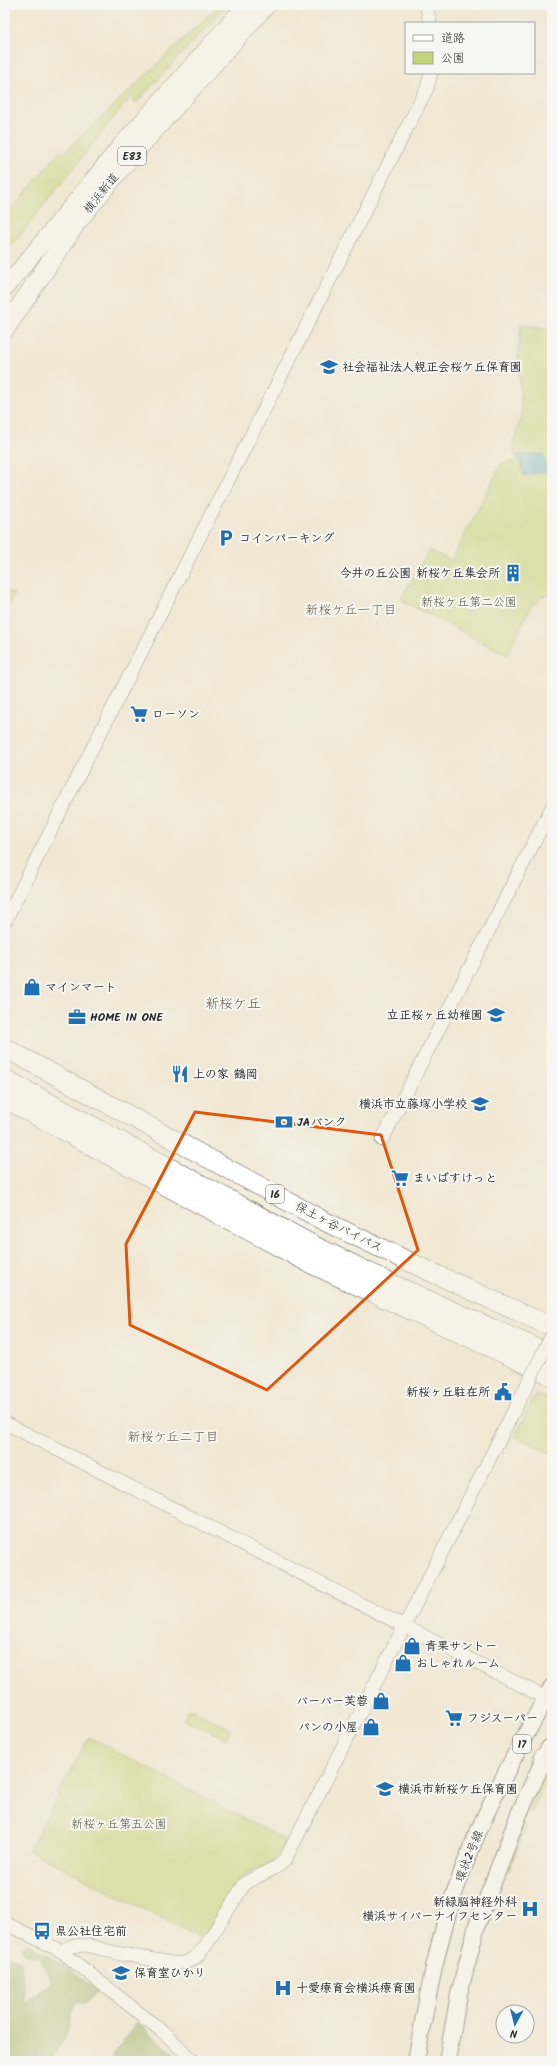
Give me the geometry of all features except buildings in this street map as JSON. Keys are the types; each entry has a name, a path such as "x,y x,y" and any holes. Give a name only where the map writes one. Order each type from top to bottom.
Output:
{"highway":[{"name":"横浜新道","path":"5,288 119,148 246,5"},
{"name":"横浜新道","path":"5,315 73,228 133,155 267,5"},
{"path":"5,329 73,228"},
{"name":"保土ヶ谷バイパス","path":"5,1048 324,1221 433,1274 552,1327"},
{"name":"16","path":"5,1079 315,1246 405,1290 552,1355"},
{"path":"5,1099 307,1262 552,1376"}],"main road":[{"name":"環状2号線","path":"416,2061 430,1984 449,1910 458,1883 492,1801 549,1693"},
{"name":"17","path":"447,2061 459,1994 477,1925 498,1865 549,1751"}],"street":[{"path":"426,5 430,22"},
{"path":"5,921 423,96 431,74"},
{"path":"382,1140 552,807"},
{"path":"61,1951 79,1944 172,1963 185,1963 196,1957 206,1945 245,1883 278,1866 285,1860 552,1335"},
{"path":"5,1423 403,1626 549,1693"},
{"path":"5,1923 61,1951 163,2032 194,2061"}],"highlighted area":[{"path":"195,1112 381,1135 418,1250 267,1390 130,1325 126,1244"}],"green space":[{"path":"219,5 227,5 136,103 131,96 5,254 5,217 60,151 64,153"},
{"name":"新桜ケ丘第二公園","path":"521,324 552,329 552,593 541,597 537,604 533,602 507,655 403,601 402,597 429,550 451,561 502,463 517,461 514,449 511,447 522,417 518,358"},
{"path":"5,590 14,594 5,611"},
{"path":"536,1394 552,1400 552,1454 515,1436"},
{"path":"187,1710 196,1711 230,1729 226,1739 184,1719"},
{"name":"新桜ヶ丘第五公園","path":"89,1737 283,1839 282,1847 279,1854 275,1858 245,1875 232,1888 204,1938 202,1939 29,1850"},
{"path":"552,1763 552,1769 531,1813 528,1810 547,1769"},
{"path":"526,1827 508,1872 518,1832 521,1828"},
{"path":"5,1934 8,1935 6,1951 12,1958 21,1962 25,2003 51,1982 40,1956 26,1955 21,1949 28,1944 59,1962 98,1991 84,2004 77,2002 71,2011 67,2033 51,2061 5,2061"},
{"path":"137,2022 182,2061 109,2061"}],"water":[{"path":"544,454 547,471 524,476 518,455"}],"place":[{"name":"社会福祉法人親正会桜ケ丘保育園","path":"329,367"},
{"name":"コインパーキング","path":"226,538"},
{"name":"今井の丘公園 新桜ケ丘集会所","path":"513,573"},
{"name":"ローソン","path":"139,714"},
{"name":"マインマート","path":"32,987"},
{"name":"立正桜ヶ丘幼稚園","path":"496,1015"},
{"name":"HOME IN ONE","path":"77,1017"},
{"name":"上の家 鶴岡","path":"180,1074"},
{"name":"横浜市立藤塚小学校","path":"480,1104"},
{"name":"JAバンク","path":"284,1122"},
{"name":"まいばすけっと","path":"400,1178"},
{"name":"新桜ヶ丘駐在所","path":"503,1392"},
{"name":"青果サントー","path":"412,1646"},
{"name":"おしゃれルーム","path":"403,1663"},
{"name":"バーバー芙蓉","path":"381,1701"},
{"name":"フジスーパー","path":"454,1718"},
{"name":"パンの小屋","path":"371,1727"},
{"name":"横浜市新桜ケ丘保育園","path":"385,1789"},
{"name":"新緑脳神経外科 横浜サイバーナイフセンター","path":"530,1909"},
{"name":"県公社住宅前","path":"42,1931"},
{"name":"保育室ひかり","path":"121,1973"},
{"name":"十愛療育会横浜療育園","path":"283,1988"}],"district":[{"name":"新桜ケ丘一丁目","path":"351,609"},
{"name":"新桜ケ丘","path":"233,1003"},
{"name":"新桜ケ丘二丁目","path":"173,1436"}]}
